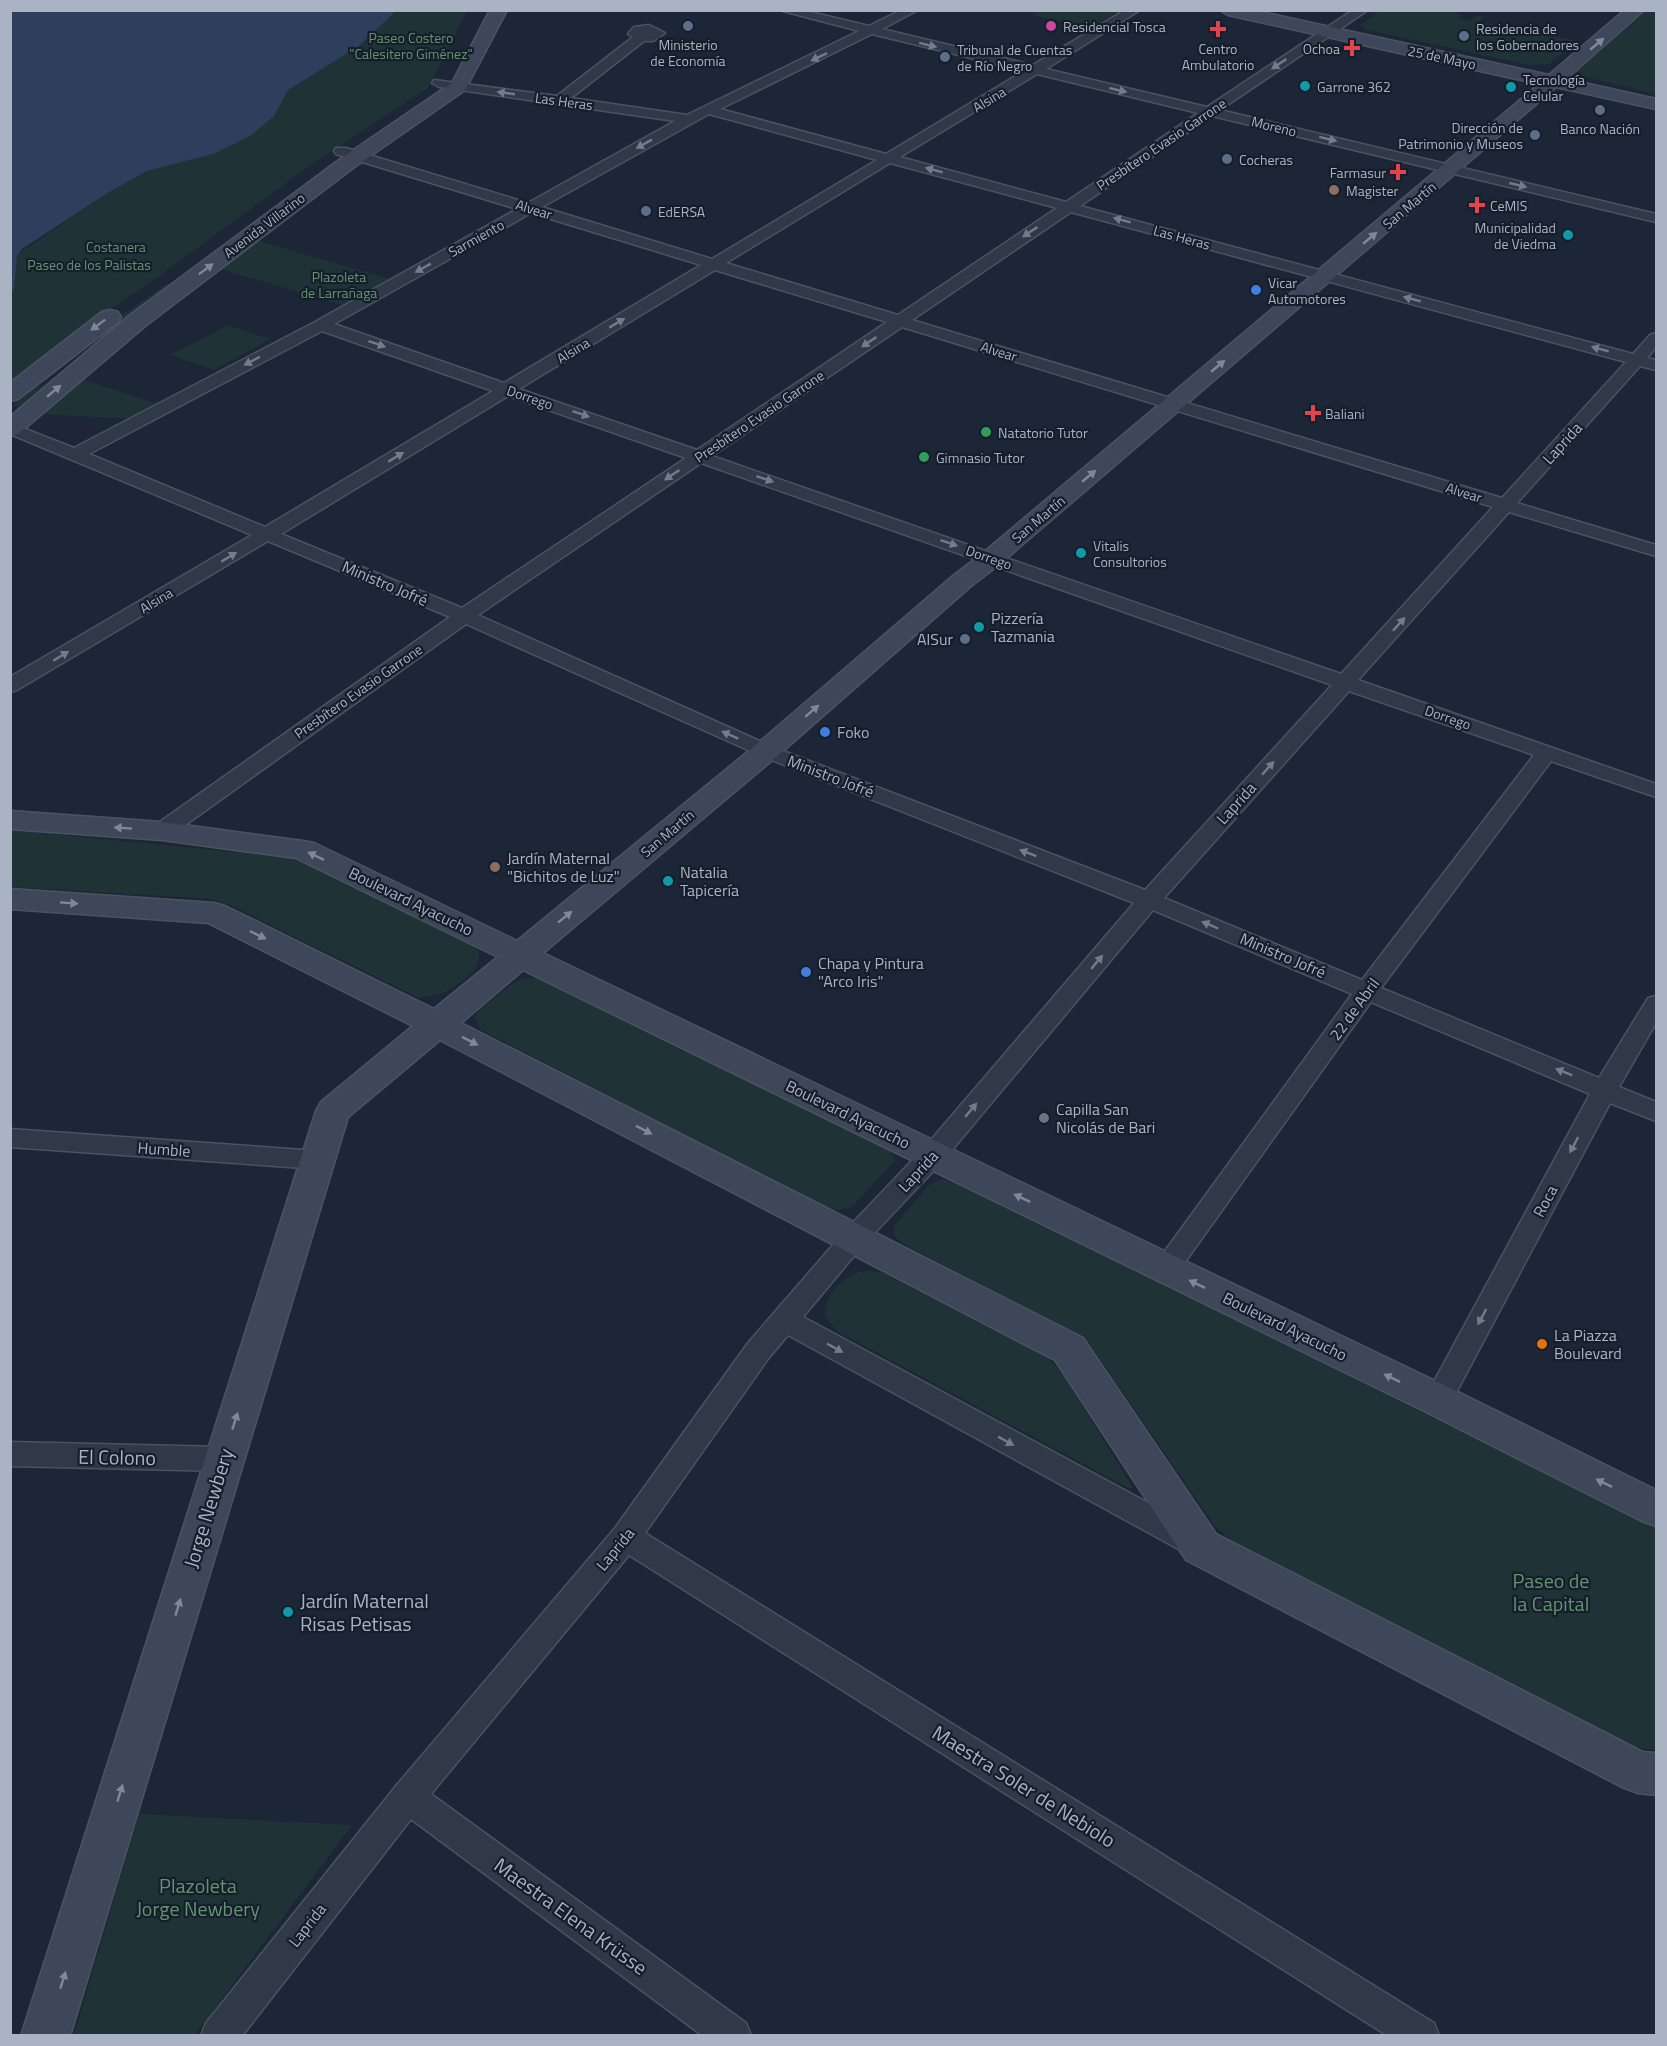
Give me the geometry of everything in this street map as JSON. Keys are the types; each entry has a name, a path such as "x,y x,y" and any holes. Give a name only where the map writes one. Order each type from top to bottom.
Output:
{"main road":[{"name":"Avenida Villarino","path":"10,394 103,322 449,84 498,10"},
{"name":"25 de Mayo","path":"1228,10 1331,30"},
{"name":"25 de Mayo","path":"1248,10 1555,79 1656,99"},
{"name":"San Martín","path":"436,1024 766,751 962,581 1325,276 1636,10"},
{"name":"Avenida Villarino","path":"448,64 449,84"},
{"name":"25 de Mayo","path":"1555,79 1656,104"},
{"name":"Avenida Villarino","path":"11,428 137,321 349,154"},
{"name":"Boulevard Ayacucho","path":"10,820 162,831 303,850 1438,1400 1656,1509"},
{"path":"10,899 214,913 436,1024 1069,1349 1201,1547 1650,1776"},
{"name":"Jorge Newbery","path":"45,2036 333,1111 436,1024"}],"street":[{"name":"Moreno","path":"786,10 1656,218"},
{"name":"Sarmiento","path":"75,455 321,325 689,119 912,10"},
{"name":"Alsina","path":"10,686 267,534 1134,10"},
{"name":"Presbítero Evasio Garrone","path":"162,831 464,616 1362,10"},
{"path":"560,100 641,37"},
{"name":"Las Heras","path":"449,84 689,119"},
{"name":"Las Heras","path":"708,110 1647,362"},
{"name":"Alvear","path":"349,154 1656,551"},
{"name":"Dorrego","path":"321,325 1656,791"},
{"name":"Laprida","path":"219,2036 408,1797 626,1537 758,1351 784,1320 854,1238 933,1155 1149,900 1506,505 1647,362 1656,338"},
{"name":"Ministro Jofré","path":"11,428 464,616 766,751 1149,900 1656,1112"},
{"name":"22 de Abril","path":"1166,1269 1367,990 1547,752"},
{"name":"Roca","path":"1438,1400 1605,1089 1656,1004"},
{"name":"Humble","path":"10,1138 318,1160"},
{"path":"784,1320 1201,1547"},
{"name":"El Colono","path":"10,1454 223,1459"},
{"name":"Maestra Soler de Nebiolo","path":"626,1537 1421,2036"},
{"name":"Maestra Elena Krüsse","path":"408,1797 734,2036"}],"green space":[{"path":"1041,10 1119,11 1088,28 1033,15"},
{"path":"1442,10 1462,15 1458,18 1470,21 1477,16 1484,17 1478,22 1577,41 1549,64 1529,65 1367,30 1360,26 1379,11"},
{"name":"Paseo de los Palistas","path":"396,11 467,11 428,88 312,164 152,281 88,324 11,386 11,259 106,194 147,171 213,154 273,116 288,90 359,46"},
{"path":"1645,11 1656,11 1656,94 1573,74"},
{"path":"332,166 27,405 12,407 24,389 44,385 112,332 107,325 167,284 176,283 328,169 324,168"},
{"name":"Plazoleta de Larrañaga","path":"255,240 390,279 343,305 217,268"},
{"path":"228,325 270,339 214,370 171,355"},
{"path":"78,378 158,404 134,419 39,414"},
{"path":"10,830 285,857 302,862 473,944 478,951 479,958 472,972 452,988 439,994 417,997 232,906 213,899 11,887"},
{"path":"524,978 543,978 552,982 890,1150 895,1160 852,1207 837,1210 825,1208 480,1029 475,1017 478,1011"},
{"name":"Paseo de la Capital","path":"942,1179 953,1182 1656,1527 1656,1750 1625,1747 1234,1542 1215,1526 1091,1346 1079,1336 902,1243 894,1235 894,1226 928,1186"},
{"path":"862,1271 881,1272 1045,1355 1062,1373 1133,1488 1128,1488 837,1331 825,1316 828,1300 841,1283"},
{"name":"Plazoleta Jorge Newbery","path":"139,1814 352,1825 195,2035 74,2035"}],"water":[{"path":"11,10 396,11 359,46 288,90 274,116 250,136 213,154 147,171 106,194 22,249 17,256 14,289 11,292"}],"place":[{"name":"Ministerio de Economía","path":"688,26"},
{"name":"Residencial Tosca","path":"1051,26"},
{"name":"Centro Ambulatorio","path":"1218,29"},
{"name":"Residencia de los Gobernadores","path":"1464,36"},
{"name":"Ochoa","path":"1352,48"},
{"name":"Tribunal de Cuentas de Río Negro","path":"945,57"},
{"name":"Garrone 362","path":"1305,86"},
{"name":"Tecnología Celular","path":"1511,87"},
{"name":"Banco Nación","path":"1600,110"},
{"name":"Dirección de Patrimonio y Museos","path":"1535,135"},
{"name":"Cocheras","path":"1227,159"},
{"name":"Farmasur","path":"1398,172"},
{"name":"Magister","path":"1334,190"},
{"name":"CeMIS","path":"1477,205"},
{"name":"EdERSA","path":"646,211"},
{"name":"Municipalidad de Viedma","path":"1568,235"},
{"name":"Vicar Automotores","path":"1256,290"},
{"name":"Baliani","path":"1313,413"},
{"name":"Natatorio Tutor","path":"986,432"},
{"name":"Gimnasio Tutor","path":"924,457"},
{"name":"Vitalis Consultorios","path":"1081,553"},
{"name":"Pizzería Tazmania","path":"979,627"},
{"name":"AlSur","path":"965,639"},
{"name":"Foko","path":"825,732"},
{"name":"Jardín Maternal \"Bichitos de Luz\"","path":"495,867"},
{"name":"Natalia Tapicería","path":"668,881"},
{"name":"Chapa y Pintura \"Arco Iris\"","path":"806,972"},
{"name":"Capilla San Nicolás de Bari","path":"1044,1118"},
{"name":"La Piazza Boulevard","path":"1542,1344"},
{"name":"Jardín Maternal Risas Petisas","path":"288,1612"}],"park label":[{"name":"Paseo Costero \"Calesitero Giménez\"","path":"411,46"},
{"name":"Costanera","path":"116,246"}]}
